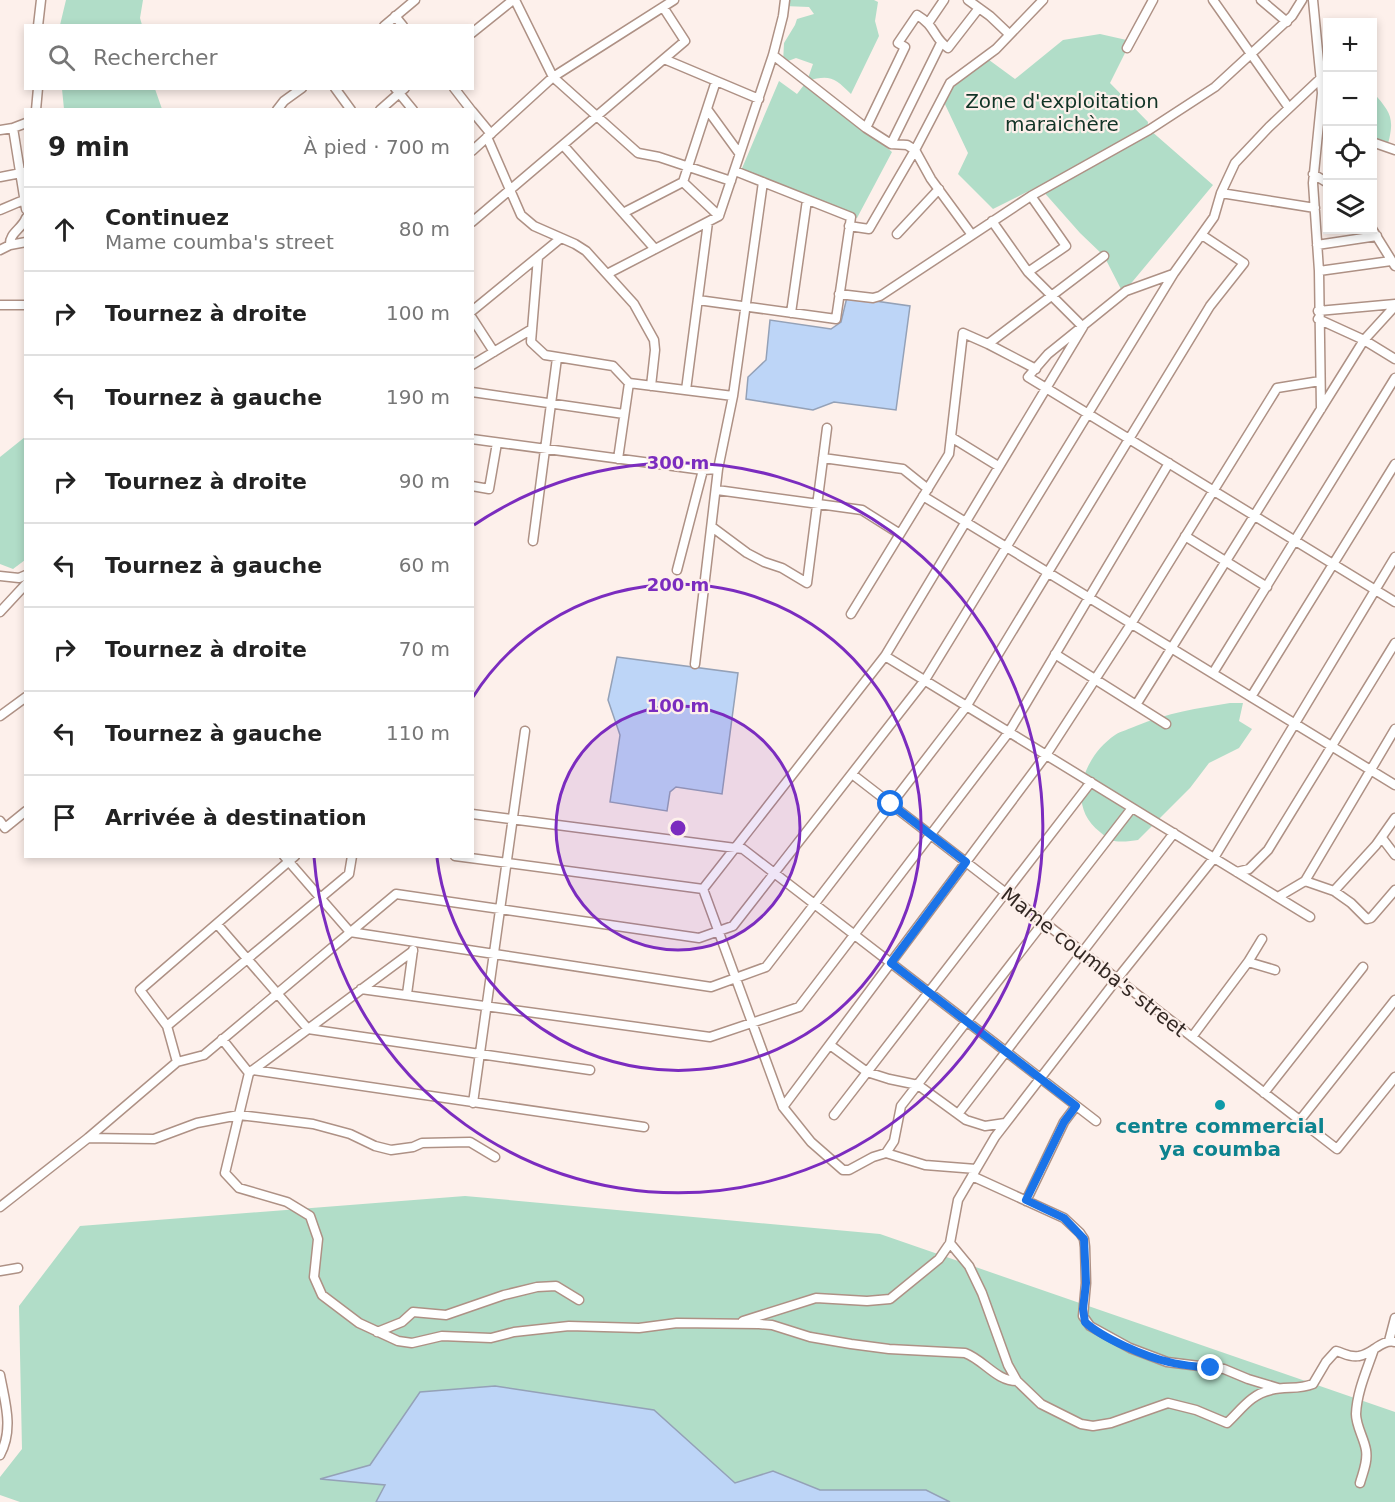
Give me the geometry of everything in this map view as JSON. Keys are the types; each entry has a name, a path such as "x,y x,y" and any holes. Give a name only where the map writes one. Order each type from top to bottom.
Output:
{"street":[{"path":"39,24 41,0"},
{"path":"474,31 514,0 553,77 638,153 659,157 731,181"},
{"path":"474,149 553,77 674,0"},
{"path":"607,274 719,216 773,55 783,16 784,0"},
{"path":"929,22 944,0"},
{"path":"968,0 1009,34"},
{"path":"849,226 870,229 950,83 996,49 1043,0"},
{"path":"1127,48 1154,0"},
{"path":"1213,0 1289,108"},
{"path":"1261,0 1287,22"},
{"path":"839,294 873,298 880,296 1031,196 1149,130 1215,87 1287,22 1302,0"},
{"path":"1313,0 1323,107"},
{"path":"386,24 409,2"},
{"path":"474,220 685,41 663,6"},
{"path":"866,128 905,47 898,43 917,15 929,22 941,43 948,48 979,8"},
{"path":"395,16 401,24"},
{"path":"891,144 941,43"},
{"path":"773,55 866,128 891,144 907,145 915,150 931,179 972,235"},
{"path":"664,59 759,99"},
{"path":"0,1207 88,1138 177,1062 204,1055 396,894 699,938 733,926 925,680 1174,273 1216,213 1229,174 1241,155 1321,78"},
{"path":"623,213 682,182 716,81"},
{"path":"36,108 38,90"},
{"path":"279,108 299,90"},
{"path":"336,90 350,108"},
{"path":"382,108 400,90 412,108"},
{"path":"456,90 470,108"},
{"path":"284,101 289,108"},
{"path":"707,109 739,153"},
{"path":"474,113 489,136 521,215 534,226 586,251 634,304 654,340 651,386"},
{"path":"0,130 24,124"},
{"path":"1321,410 1319,271 1313,174 1323,126"},
{"path":"0,177 23,172 13,128"},
{"path":"1377,144 1395,150"},
{"path":"563,145 655,249"},
{"path":"698,300 836,319 850,217 735,171"},
{"path":"1313,174 1323,180"},
{"path":"682,182 719,216"},
{"path":"695,664 718,469 733,396 763,182"},
{"path":"897,234 939,189"},
{"path":"1221,193 1315,208"},
{"path":"1028,272 1066,246 1031,196"},
{"path":"0,210 24,199"},
{"path":"791,313 807,200"},
{"path":"992,221 1028,272 1083,327"},
{"path":"686,390 708,222"},
{"path":"10,245 11,236 24,223"},
{"path":"1317,245 1366,234"},
{"path":"1319,271 1393,263 1376,234"},
{"path":"177,1062 167,1026 140,990 289,858 350,932 414,946 494,954 711,987 766,967 966,707 1210,306 1244,263 1202,236"},
{"path":"474,309 561,238"},
{"path":"0,250 24,242"},
{"path":"988,344 1104,256"},
{"path":"538,257 531,342 545,355 613,366 629,383 733,396"},
{"path":"1174,273 1126,291 1048,354 1028,377 1395,602"},
{"path":"0,305 24,305"},
{"path":"1318,315 1395,305"},
{"path":"1136,705 1364,340 1395,305"},
{"path":"1318,315 1395,359"},
{"path":"474,321 494,352"},
{"path":"703,889 885,656 1083,327"},
{"path":"474,364 532,329"},
{"path":"851,614 949,454 963,333 1036,369"},
{"path":"533,541 556,358"},
{"path":"1213,674 1395,378"},
{"path":"783,1107 1046,755 1131,624 1277,388 1320,381"},
{"path":"618,459 629,383"},
{"path":"474,392 624,414"},
{"path":"712,527 747,553 782,568 807,583 826,428"},
{"path":"951,437 998,466"},
{"path":"474,439 703,470 718,469"},
{"path":"474,486 489,489 497,443"},
{"path":"823,458 903,469 926,493 965,522 1395,785"},
{"path":"361,989 710,1038 799,1007 1008,732 1169,464"},
{"path":"1251,697 1395,464"},
{"path":"677,570 703,470"},
{"path":"717,490 862,510 900,534"},
{"path":"1185,536 1267,587"},
{"path":"736,1323 816,1298 867,1301 890,1299 939,1259 950,1243 956,1204 1006,1123 1214,858 1395,557"},
{"path":"0,576 19,578 24,576"},
{"path":"0,612 24,586"},
{"path":"1237,872 1249,869 1266,854 1395,643"},
{"path":"1055,654 1166,724"},
{"path":"885,656 1310,917"},
{"path":"0,716 24,698"},
{"path":"1278,897 1305,881 1395,729"},
{"path":"473,1103 525,730"},
{"name":"Mame coumba's street","path":"852,774 1337,1149 1395,1077"},
{"path":"834,1115 1091,782"},
{"path":"886,1153 894,1141 899,1111 1132,808"},
{"path":"0,821 5,828 24,813"},
{"path":"474,814 743,849 1096,1121"},
{"path":"1334,891 1382,838 1395,818"},
{"path":"958,1114 1174,833"},
{"path":"1382,838 1395,855"},
{"path":"167,1026 349,874 352,858"},
{"path":"470,858 703,889"},
{"path":"1305,881 1334,891 1351,903 1367,920 1395,890"},
{"path":"703,889 783,1107 811,1142 843,1170 849,1170 886,1153 925,1165 974,1173 1064,1218 1084,1239 1086,1283 1083,1316 1090,1326 1130,1348 1167,1362 1224,1369 1282,1389"},
{"path":"217,924 308,1029 590,1070"},
{"path":"1192,1037 1248,962 1262,939"},
{"path":"414,946 361,989 251,1071 225,1173 239,1188 287,1202 310,1216 318,1239 314,1273 319,1290 332,1304 376,1332 398,1341 412,1343 442,1336 491,1338 514,1332 569,1326 639,1328 677,1323 765,1324 810,1337 889,1349 965,1353 1001,1378 1017,1381"},
{"path":"407,994 414,946"},
{"path":"1248,962 1275,970"},
{"path":"1264,1093 1363,967"},
{"path":"1300,1120 1395,1000"},
{"path":"222,1039 251,1071 644,1127"},
{"path":"830,1045 867,1072 918,1085 966,1120 985,1126 1006,1123"},
{"path":"1026,1200 1064,1122 1076,1106"},
{"path":"88,1138 154,1139 197,1123 239,1115 313,1124 350,1134 375,1146 391,1150 413,1147 422,1143 470,1142 495,1156"},
{"path":"950,1243 972,1272 989,1312 1002,1353 1017,1381 1041,1404 1079,1423 1093,1426 1111,1423 1168,1403 1196,1410 1227,1423 1253,1397 1272,1390 1295,1389 1313,1384 1326,1362 1336,1351 1351,1357 1364,1355 1392,1342 1395,1318"},
{"path":"0,1271 18,1268"},
{"path":"376,1332 402,1322 413,1312 446,1315 504,1295 537,1287 555,1286 579,1300"},
{"path":"1360,1483 1367,1451 1356,1413 1360,1389 1374,1349"},
{"path":"0,1375 3,1409 8,1424 7,1438 0,1455"}],"green space":[{"path":"66,0 143,0 140,18 142,24 60,24"},
{"path":"785,0 874,0 878,2 875,21 879,36 851,94 832,79 821,78 807,81 813,64 796,58 783,63 784,43 797,19 814,14 809,7 784,6"},
{"name":"Zone d'exploitation maraichère","path":"1100,34 1131,41 1110,83 1148,122 1147,131 1150,130 1213,185 1123,293 1104,256 1042,190 1126,142 993,209 958,174 968,153 942,98 985,57 1015,79 1063,40"},
{"path":"779,81 797,94 807,81 892,152 857,218 740,173"},
{"path":"62,90 155,90 162,108 64,108"},
{"path":"1377,97 1390,117 1391,130 1387,148 1377,142"},
{"path":"24,438 24,561 13,569 0,564 0,457"},
{"path":"1243,703 1239,721 1252,729 1239,748 1209,763 1190,788 1138,840 1114,841 1089,821 1083,808 1081,795 1083,781 1087,768 1104,744 1120,732 1148,721 1194,709"},
{"path":"465,1196 880,1234 1395,1412 1395,1502 20,1502 0,1495 0,1477 22,1449 19,1306 80,1226"}],"water":[{"path":"847,297 910,306 896,410 834,402 813,410 746,399 748,377 766,360 770,320 831,329 841,322"},
{"path":"617,657 738,673 722,794 676,787 670,792 667,811 610,802 620,735 608,700"},
{"path":"495,1386 654,1410 735,1483 773,1471 820,1490 926,1490 950,1502 376,1502 385,1485 320,1479 370,1465 420,1392"}],"place":[{"name":"centre commercial ya coumba","path":"1220,1105"}],"route":[{"path":"891,804 966,862 891,963 1076,1106 1064,1122 1026,1200 1064,1218 1084,1239 1086,1283 1083,1316 1085,1322 1103,1334 1142,1353 1167,1362 1211,1368"}]}
